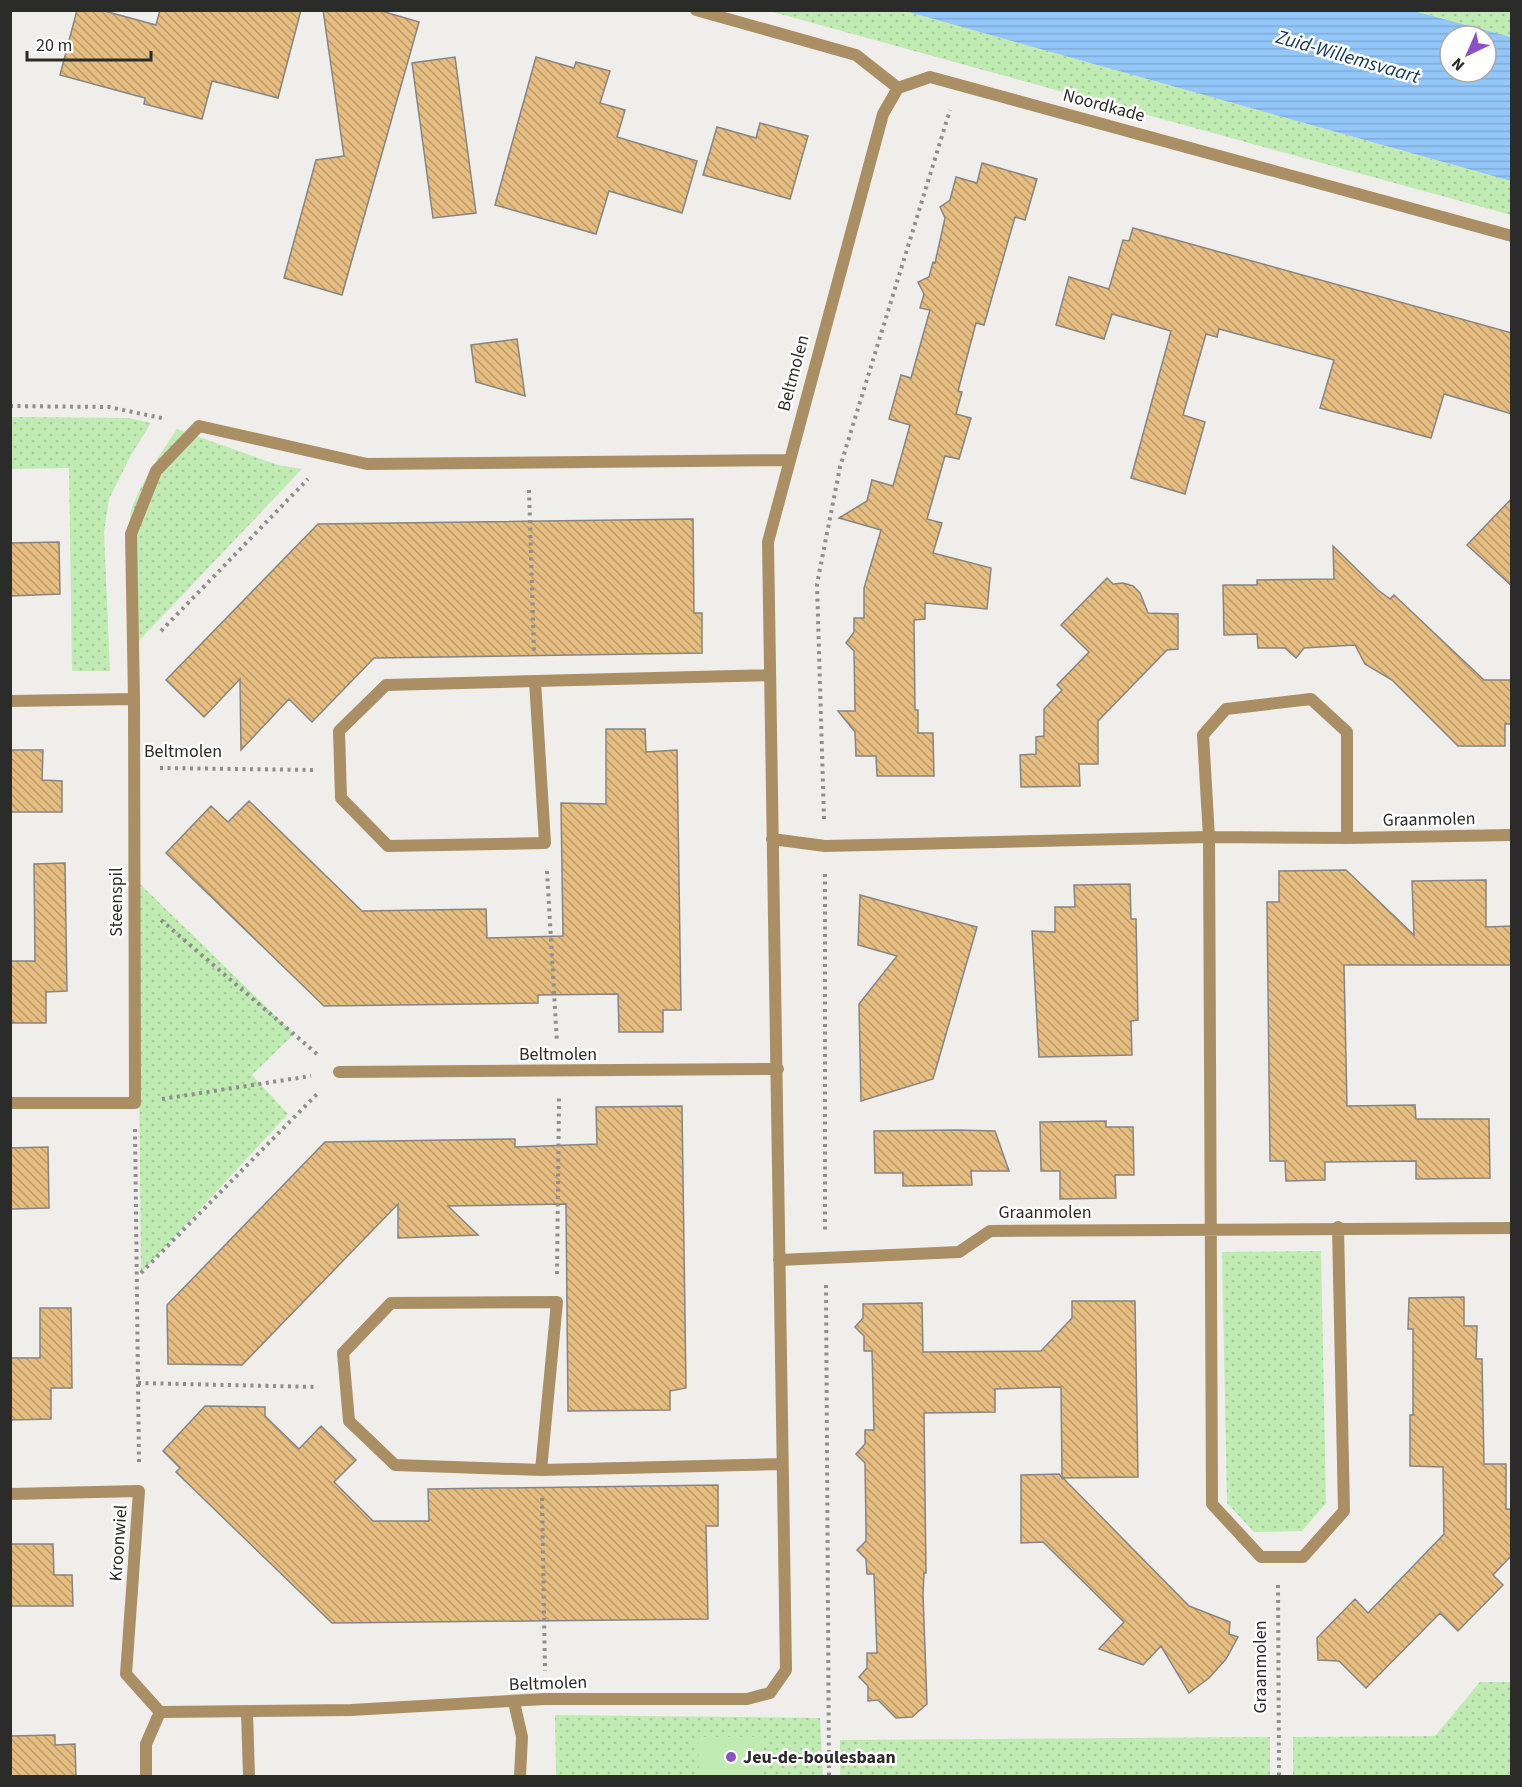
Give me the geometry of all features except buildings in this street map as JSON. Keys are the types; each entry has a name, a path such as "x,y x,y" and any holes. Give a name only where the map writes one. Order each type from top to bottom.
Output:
{"street":[{"path":"696,10 856,55 898,88"},
{"name":"Noordkade","path":"898,88 930,77 1512,236"},
{"name":"Beltmolen","path":"160,1712 247,1712 545,1699 747,1699 770,1693 786,1670 768,542 788,460 883,114 898,88"},
{"path":"199,426 367,464 788,460"},
{"name":"Steenspil","path":"135,1103 135,768 131,534 156,471 199,426"},
{"path":"535,681 545,843 388,846 341,798 339,731 386,685 535,681 769,675"},
{"path":"10,701 134,699"},
{"path":"1338,1227 1344,1511 1303,1557 1261,1557 1212,1504 1209,837 1203,735 1226,709 1311,699 1347,732 1347,838"},
{"name":"Graanmolen","path":"772,839 825,846 1209,837 1347,838 1512,835"},
{"name":"Beltmolen","path":"339,1072 778,1069"},
{"path":"10,1103 135,1103"},
{"name":"Graanmolen","path":"779,1260 959,1252 990,1231 1338,1227 1512,1228"},
{"path":"542,1470 557,1302 391,1303 344,1353 349,1421 395,1465 542,1470 782,1464"},
{"name":"Kroonwiel","path":"10,1494 140,1491 126,1674 160,1712"},
{"path":"514,1702 522,1737 520,1776"},
{"path":"146,1776 146,1744 160,1712"},
{"path":"247,1712 249,1776"}],"path":[{"path":"830,1776 825,1258 825,846 817,584 840,467 958,84"},
{"path":"10,406 109,407 199,426"},
{"path":"133,659 331,456"},
{"path":"528,461 535,681"},
{"name":"Beltmolen","path":"135,768 318,770 339,767"},
{"path":"545,843 559,1072 557,1302"},
{"path":"134,897 339,1072"},
{"path":"140,1491 135,1103 339,1072"},
{"path":"141,1273 339,1072"},
{"path":"138,1383 346,1387"},
{"path":"542,1470 545,1699"},
{"name":"Graanmolen","path":"1278,1557 1279,1776"}],"green space":[{"path":"769,11 905,11 1511,181 1511,215"},
{"path":"1414,11 1511,11 1511,37 1498,34 1498,24 1462,24"},
{"path":"10,417 128,418 151,423 131,455 109,499 104,532 110,671 72,671 69,468 11,469"},
{"path":"177,429 278,465 302,469 134,646 129,574 130,517 142,485"},
{"path":"137,881 294,1034 252,1075 288,1114 141,1273"},
{"path":"1321,1251 1326,1503 1302,1531 1254,1532 1227,1503 1222,1252"},
{"path":"1480,1682 1511,1682 1511,1775 1293,1776 1293,1737 1435,1736"},
{"path":"555,1715 820,1718 823,1776 556,1776"},
{"name":"Jeu-de-boulesbaan","path":"698,1737 763,1737 764,1776 699,1776"},
{"path":"1270,1737 1270,1776 840,1776 840,1740"}],"water":[{"name":"Zuid-Willemsvaart","path":"905,11 1414,11 1462,24 1438,24 1438,84 1498,84 1498,34 1511,37 1511,181"}],"place":[{"name":"Jeu-de-boulesbaan","path":"731,1757"}]}
